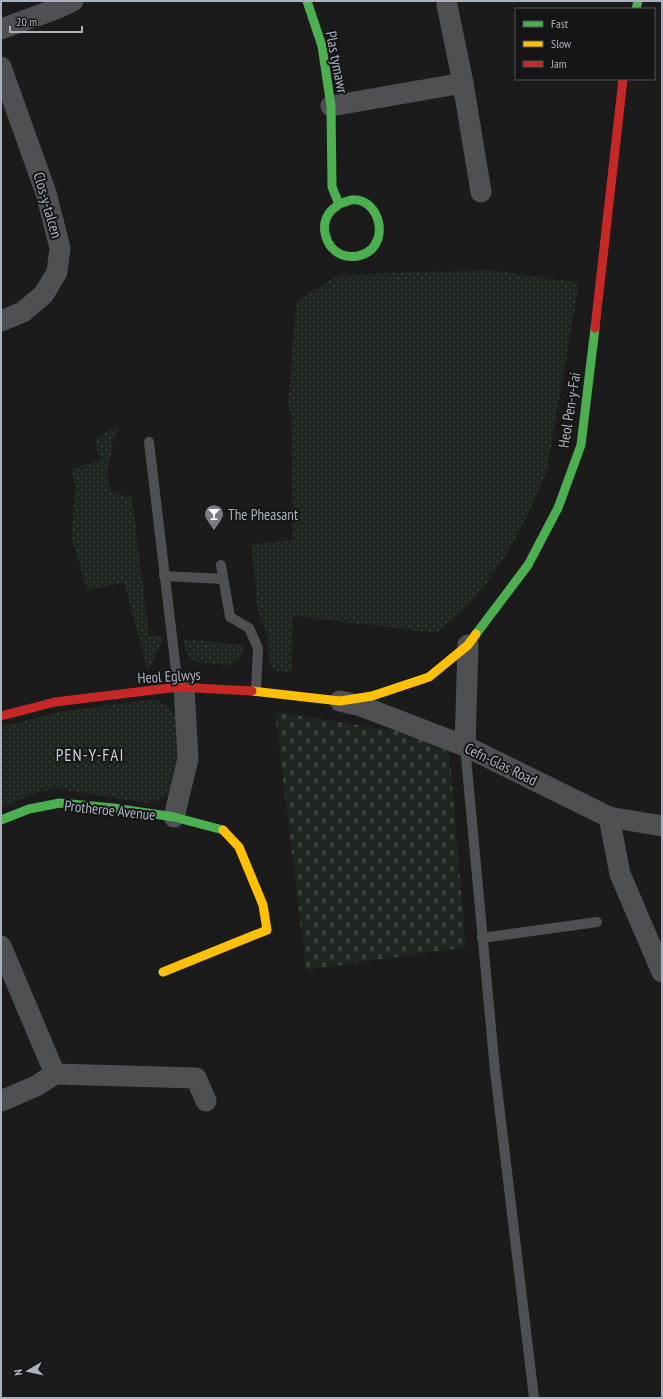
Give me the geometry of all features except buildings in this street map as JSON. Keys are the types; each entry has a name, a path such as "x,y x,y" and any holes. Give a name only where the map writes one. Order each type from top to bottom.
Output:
{"street":[{"name":"Plas tymawr","path":"307,1 322,46 331,106 332,187 339,204"},
{"path":"1,29 64,5"},
{"path":"447,5 463,84 481,192"},
{"name":"Clos-y-talcen","path":"1,67 46,193 60,248 57,272 44,294 23,312 1,321"},
{"name":"Heol Pen-y-Fai","path":"340,700 372,696 429,677 468,645 528,565 558,508 580,445 607,230 623,80"},
{"path":"331,106 463,84"},
{"path":"350,200 359,201 368,205 374,211 379,219 380,227 376,244 370,251 354,257 345,256 334,250 326,239 324,221 328,213 339,204 350,200"},
{"path":"465,746 468,645"},
{"name":"Heol Eglwys","path":"1,716 55,702 181,687 256,691 340,700"},
{"name":"Protheroe Avenue","path":"174,817 188,759 181,687"},
{"name":"Cefn-Glas Road","path":"340,700 394,718 465,746 609,817 662,826"},
{"name":"Protheroe Avenue","path":"1,820 29,809 60,803 114,808 174,817 222,829 239,847 263,905 267,930 163,972"},
{"path":"609,817 620,874 662,972"},
{"path":"1,946 55,1074"},
{"path":"1,1101 36,1086 55,1074 196,1078 206,1101"}],"lane":[{"path":"149,442 164,576 181,687"},
{"path":"220,565 230,617 249,628 258,648 256,691"},
{"path":"164,576 223,579"},
{"path":"465,746 495,1071 534,1398"},
{"path":"482,938 597,922"}],"green space":[{"path":"492,270 579,283 547,470 541,486 516,537 497,569 486,584 462,611 437,633 293,616 292,672 277,671 271,668 269,663 267,632 258,613 251,544 293,540 291,414 288,407 296,301 338,275"},
{"path":"120,425 113,442 107,476 111,491 132,498 149,635 164,637 148,671 124,583 87,590 72,539 75,487 72,469 100,460 94,439"},
{"path":"183,639 245,645 240,658 232,666 191,661 186,651"},
{"path":"155,699 170,709 176,718 179,727 174,783 171,791 166,797 158,801 146,803 51,789 29,796 1,808 1,727 58,712"},
{"path":"275,712 397,731 449,750 466,947 306,970"}],"traffic: fast":[{"path":"307,1 322,46 331,106 332,187 339,204 351,200 362,201 370,206 376,215 379,224 379,234 376,244 369,251 358,256 351,257 340,254 331,246 326,236 325,223 330,212 339,204"},
{"path":"636,8 638,1"},
{"path":"476,634 528,565 558,508 581,445 595,328"},
{"path":"1,820 29,809 60,803 114,808 174,817 223,830"}],"traffic: slow":[{"path":"252,691 340,701 372,696 429,677 468,645 476,634"},
{"path":"163,972 267,930 263,905 239,847 223,830"}],"traffic: jam":[{"path":"595,328 623,80"},
{"path":"1,716 55,702 178,687 252,691"}],"place":[{"name":"The Pheasant","path":"214,531"}],"district":[{"name":"PEN-Y-FAI","path":"90,755"}]}
